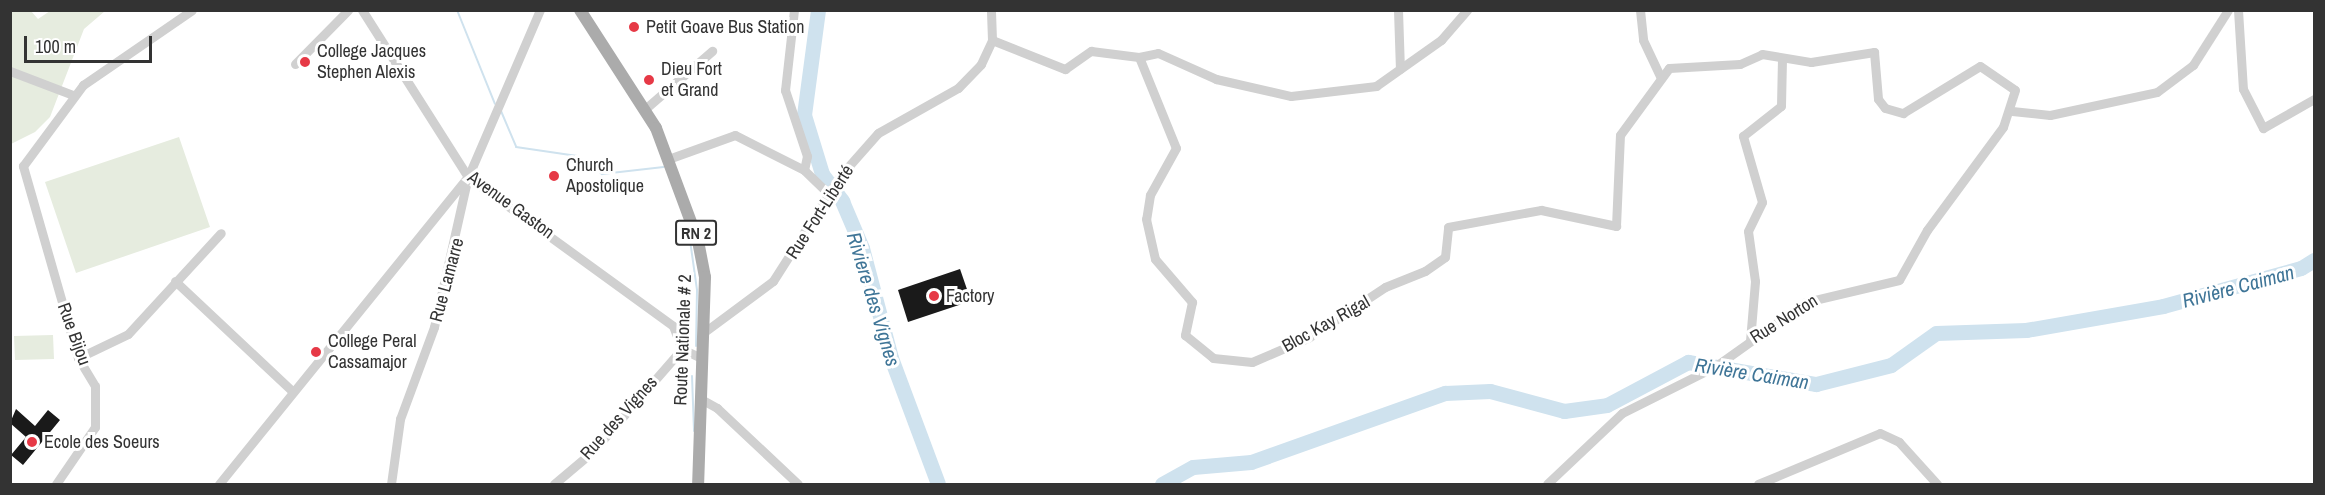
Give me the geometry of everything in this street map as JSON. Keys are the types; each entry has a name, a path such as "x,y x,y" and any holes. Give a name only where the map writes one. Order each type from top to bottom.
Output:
{"main road":[{"name":"Route Nationale # 2","path":"580,10 645,109 671,158 705,277 699,398 698,484"}],"street":[{"path":"10,71 73,95 192,10"},
{"path":"295,64 348,10"},
{"name":"Avenue Gaston","path":"362,10 468,177 673,326 682,349"},
{"path":"219,484 292,391 468,177 540,10"},
{"path":"794,10 785,90 807,156 804,170"},
{"name":"Rue Fort-Liberté","path":"703,333 773,280 831,196 840,176 878,134 958,88 981,64 992,40 991,10"},
{"path":"1398,10 1400,69"},
{"path":"992,40 1065,69 1091,51 1139,57 1158,52 1209,76 1274,96 1358,91 1400,69 1455,28 1467,10"},
{"path":"1640,10 1643,40 1661,78 1680,64 1740,64 1762,54 1812,62 1874,52 1878,99 1885,108 1903,112 1980,66 2015,90 2012,111 2050,116 2157,92 2193,65 2228,10"},
{"path":"2238,10 2243,89 2263,128 2314,99"},
{"path":"645,109 712,51"},
{"name":"Bloc Kay Rigal","path":"1139,57 1172,126 1176,148 1150,195 1150,240 1164,272 1192,302 1185,335 1214,358 1252,362 1308,338 1385,287 1445,257 1448,227 1541,210 1616,226 1620,135 1661,78"},
{"path":"1749,340 1755,281 1748,231 1762,202 1743,136 1781,106 1782,58"},
{"name":"Rue Bijou","path":"56,484 95,427 95,386 78,358 24,175 26,158 73,95"},
{"name":"Rue Norton","path":"1547,484 1622,413 1671,392 1806,302 1899,280 1927,230 1950,204 2012,111"},
{"path":"671,158 730,135 767,147 804,170 831,196"},
{"name":"Rue Lamarre","path":"392,484 400,419 446,287 468,177"},
{"path":"78,358 128,334 175,280 221,233"},
{"path":"175,280 292,391"},
{"path":"682,349 701,358"},
{"name":"Rue des Vignes","path":"554,484 592,452 682,349"},
{"path":"699,398 717,408 798,484"},
{"path":"1758,484 1880,433 1899,441 1937,484"}],"shaded area":[{"path":"10,11 31,11 38,19 50,11 105,11 84,29 50,117 35,132 11,144"},
{"path":"179,137 210,227 76,273 45,182"},
{"path":"53,335 54,359 15,360 14,336"}],"building":[{"name":"Factory","path":"960,269 971,301 908,322 898,290"},
{"name":"Ecole des Soeurs","path":"16,409 35,426 48,410 60,420 23,465 11,455 26,437 10,423"}],"waterway":[{"path":"457,10 495,104"},
{"name":"Riviere des Vignes","path":"818,10 804,115 822,174 842,201 862,248 891,358 938,484"},
{"path":"501,111 516,147 577,156 602,174 664,167"},
{"path":"689,233 697,290 696,346"},
{"name":"Rivière Caiman","path":"1162,484 1193,467 1251,462 1445,393 1490,391 1564,411 1607,405 1688,362 1816,384 1891,365 1936,333 2026,330 2163,306 2301,268 2314,260"},
{"path":"692,376 694,431"}],"place":[{"name":"Petit Goave Bus Station","path":"634,27"},
{"name":"College Jacques Stephen Alexis","path":"305,62"},
{"name":"Dieu Fort et Grand","path":"649,80"},
{"name":"Church Apostolique","path":"554,176"},
{"name":"Factory","path":"934,296"},
{"name":"College Peral Cassamajor","path":"316,352"},
{"name":"Ecole des Soeurs","path":"32,442"}]}
